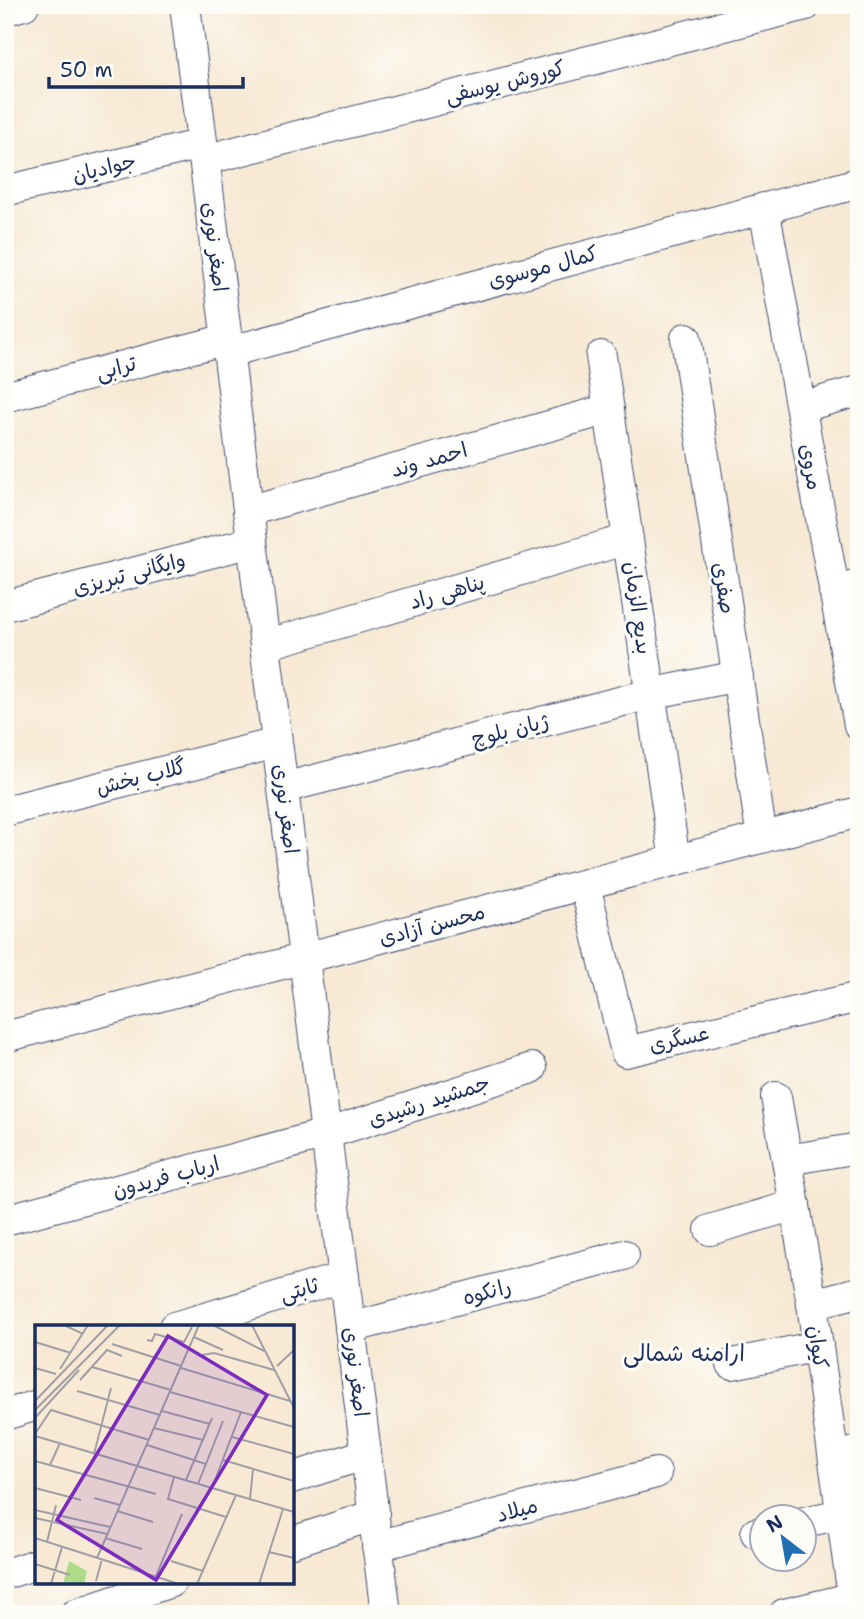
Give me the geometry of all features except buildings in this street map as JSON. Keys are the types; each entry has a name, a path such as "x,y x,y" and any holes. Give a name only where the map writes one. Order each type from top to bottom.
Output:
{"street":[{"path":"5,10 24,5"},
{"name":"اصغر نوری","path":"185,5 386,1614"},
{"name":"کوروش یوسفی","path":"203,152 806,5"},
{"name":"جوادیان","path":"5,191 203,152"},
{"name":"کمال موسوی","path":"227,346 859,183"},
{"name":"مروی","path":"764,208 801,407 846,588 857,709"},
{"name":"صفری","path":"686,338 762,838"},
{"name":"ترابی","path":"5,397 227,346"},
{"name":"بدیع الزمان","path":"601,356 675,861"},
{"path":"801,407 859,391"},
{"name":"احمد وند","path":"248,511 609,409"},
{"name":"پناهی راد","path":"265,645 628,539"},
{"name":"وایگانی تبریزی","path":"5,606 252,542"},
{"name":"ژیان بلوچ","path":"283,788 650,694 738,676"},
{"name":"گلاب بخش","path":"5,811 277,743"},
{"name":"محسن آزادی","path":"5,1037 859,812"},
{"name":"عسگری","path":"585,885 626,1052 859,997"},
{"name":"جمشید رشیدی","path":"326,1134 531,1068"},
{"name":"کیوان","path":"776,1097 818,1346 846,1454 842,1514 856,1597"},
{"name":"ارباب فریدون","path":"5,1220 326,1134"},
{"path":"787,1160 859,1148"},
{"path":"710,1230 795,1205"},
{"name":"رانکوه","path":"350,1328 624,1255"},
{"name":"ثابتی","path":"181,1325 344,1277"},
{"path":"812,1304 859,1292"},
{"path":"732,1364 818,1346"},
{"path":"5,1415 35,1406"},
{"path":"294,1477 366,1454"},
{"name":"میلاد","path":"377,1546 656,1473"},
{"path":"818,1519 842,1514"},
{"path":"294,1541 374,1516"},
{"path":"76,1614 165,1584"},
{"path":"784,1614 856,1597"}],"district":[{"name":"ارامنه شمالی","path":"684,1353"}]}
